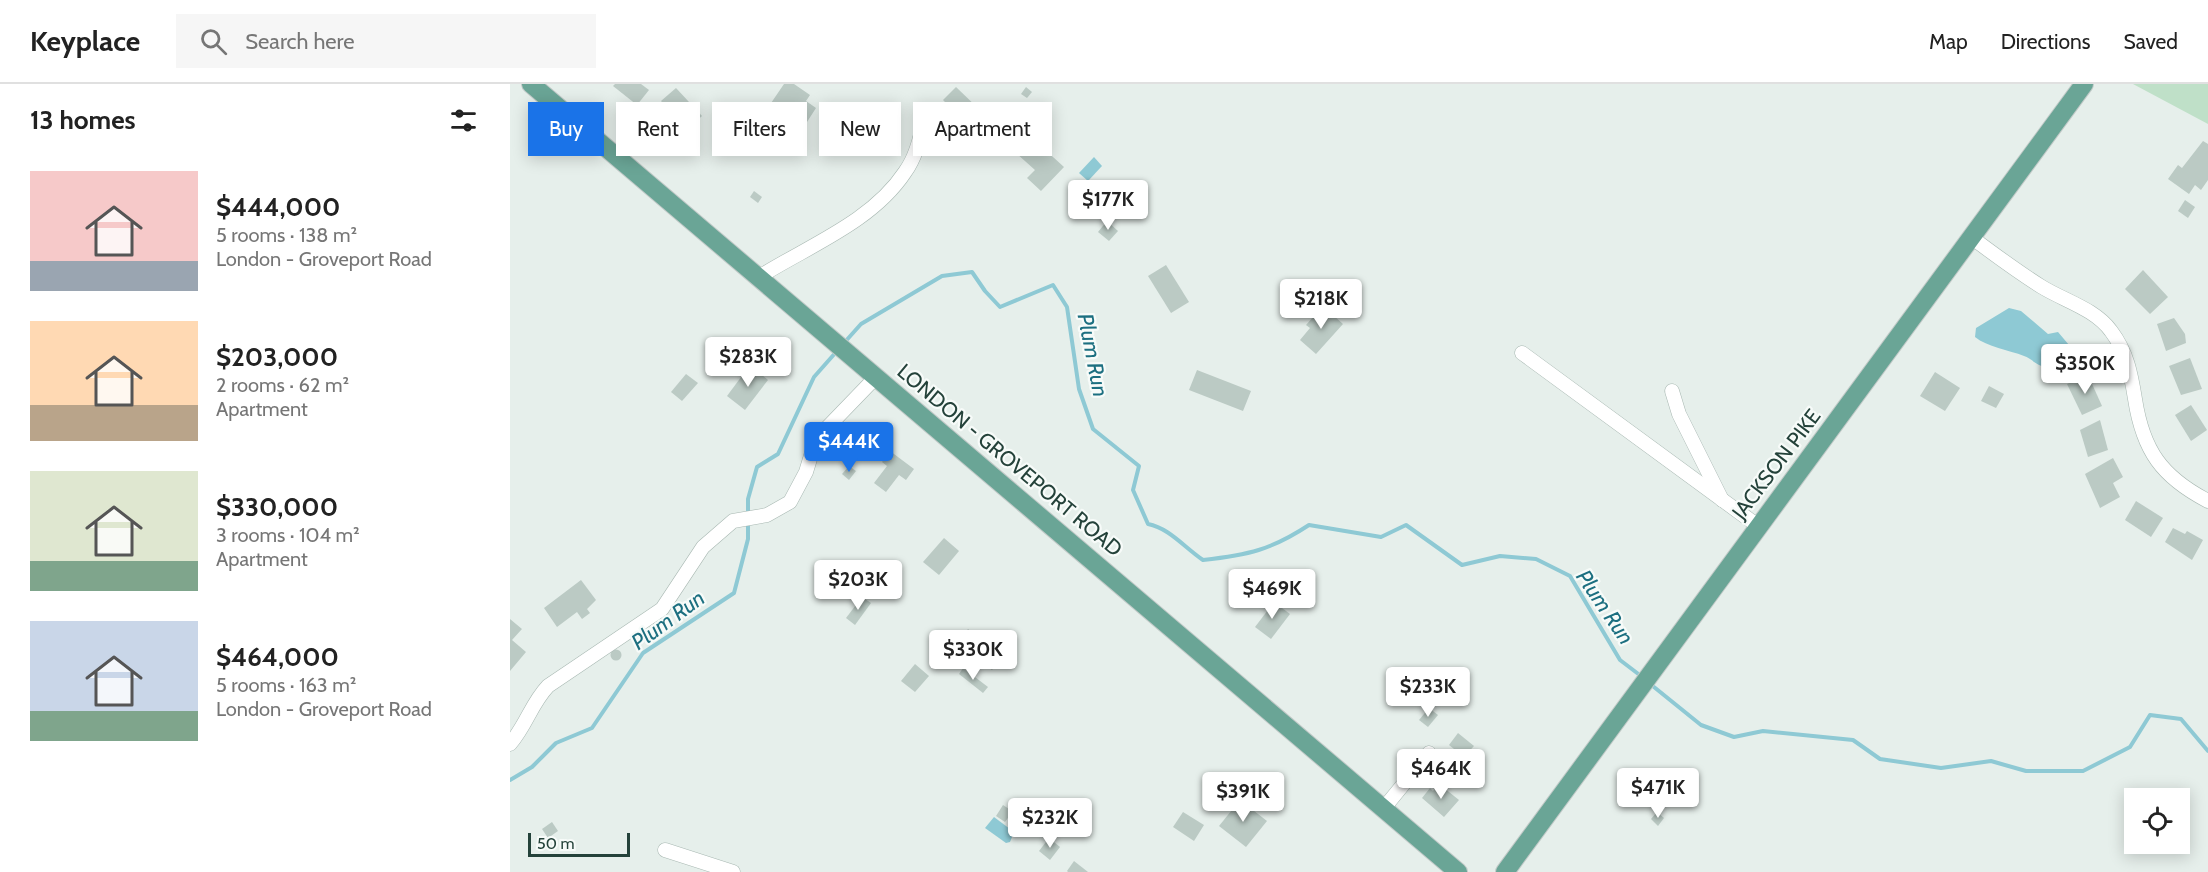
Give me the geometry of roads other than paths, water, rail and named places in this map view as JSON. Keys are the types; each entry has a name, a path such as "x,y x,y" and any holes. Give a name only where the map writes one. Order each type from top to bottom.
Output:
{"main road":[{"name":"JACKSON PIKE","path":"1505,872 2084,84"},
{"name":"LONDON - GROVEPORT ROAD","path":"538,86 1458,872"}],"street":[{"path":"759,277 869,210 890,192 914,156"},
{"path":"1971,237 2017,271 2096,316 2109,328 2127,359 2144,439 2148,447 2161,468 2175,481 2208,501"},
{"path":"1522,352 1758,526"},
{"path":"510,744 525,727 538,697 548,686 662,609 703,547 733,521 760,516 780,509 790,502 806,472 822,433 873,373"},
{"path":"1672,391 1679,414 1723,502"},
{"path":"1384,808 1429,753"},
{"path":"665,850 733,872"}],"water":[{"path":"1094,157 1102,166 1088,181 1079,173"},
{"path":"2009,308 2021,311 2048,334 2058,332 2069,345 2059,360 2046,367 1975,337 1976,328"},
{"path":"994,817 1014,832 1010,842 1006,843 985,828"}],"waterway":[{"name":"Plum Run","path":"844,343 861,324 942,276 972,272 1000,307 1053,285 1067,307 1079,389 1093,429 1139,466 1133,490 1148,524 1163,529 1203,560 1259,550 1309,525 1381,537 1406,525 1462,565 1500,556 1536,559 1570,576 1620,660 1641,676"},
{"name":"Plum Run","path":"748,515 748,499 757,467 778,454 814,377 837,351"},
{"name":"Plum Run","path":"510,780 532,767 556,743 592,728 643,653 734,593 748,539 748,522"},
{"name":"Plum Run","path":"1649,683 1701,725 1734,737 1763,731 1853,740 1880,759 1941,768 1991,761 2026,771 2083,771 2130,747 2150,715 2181,719 2208,751"}]}
